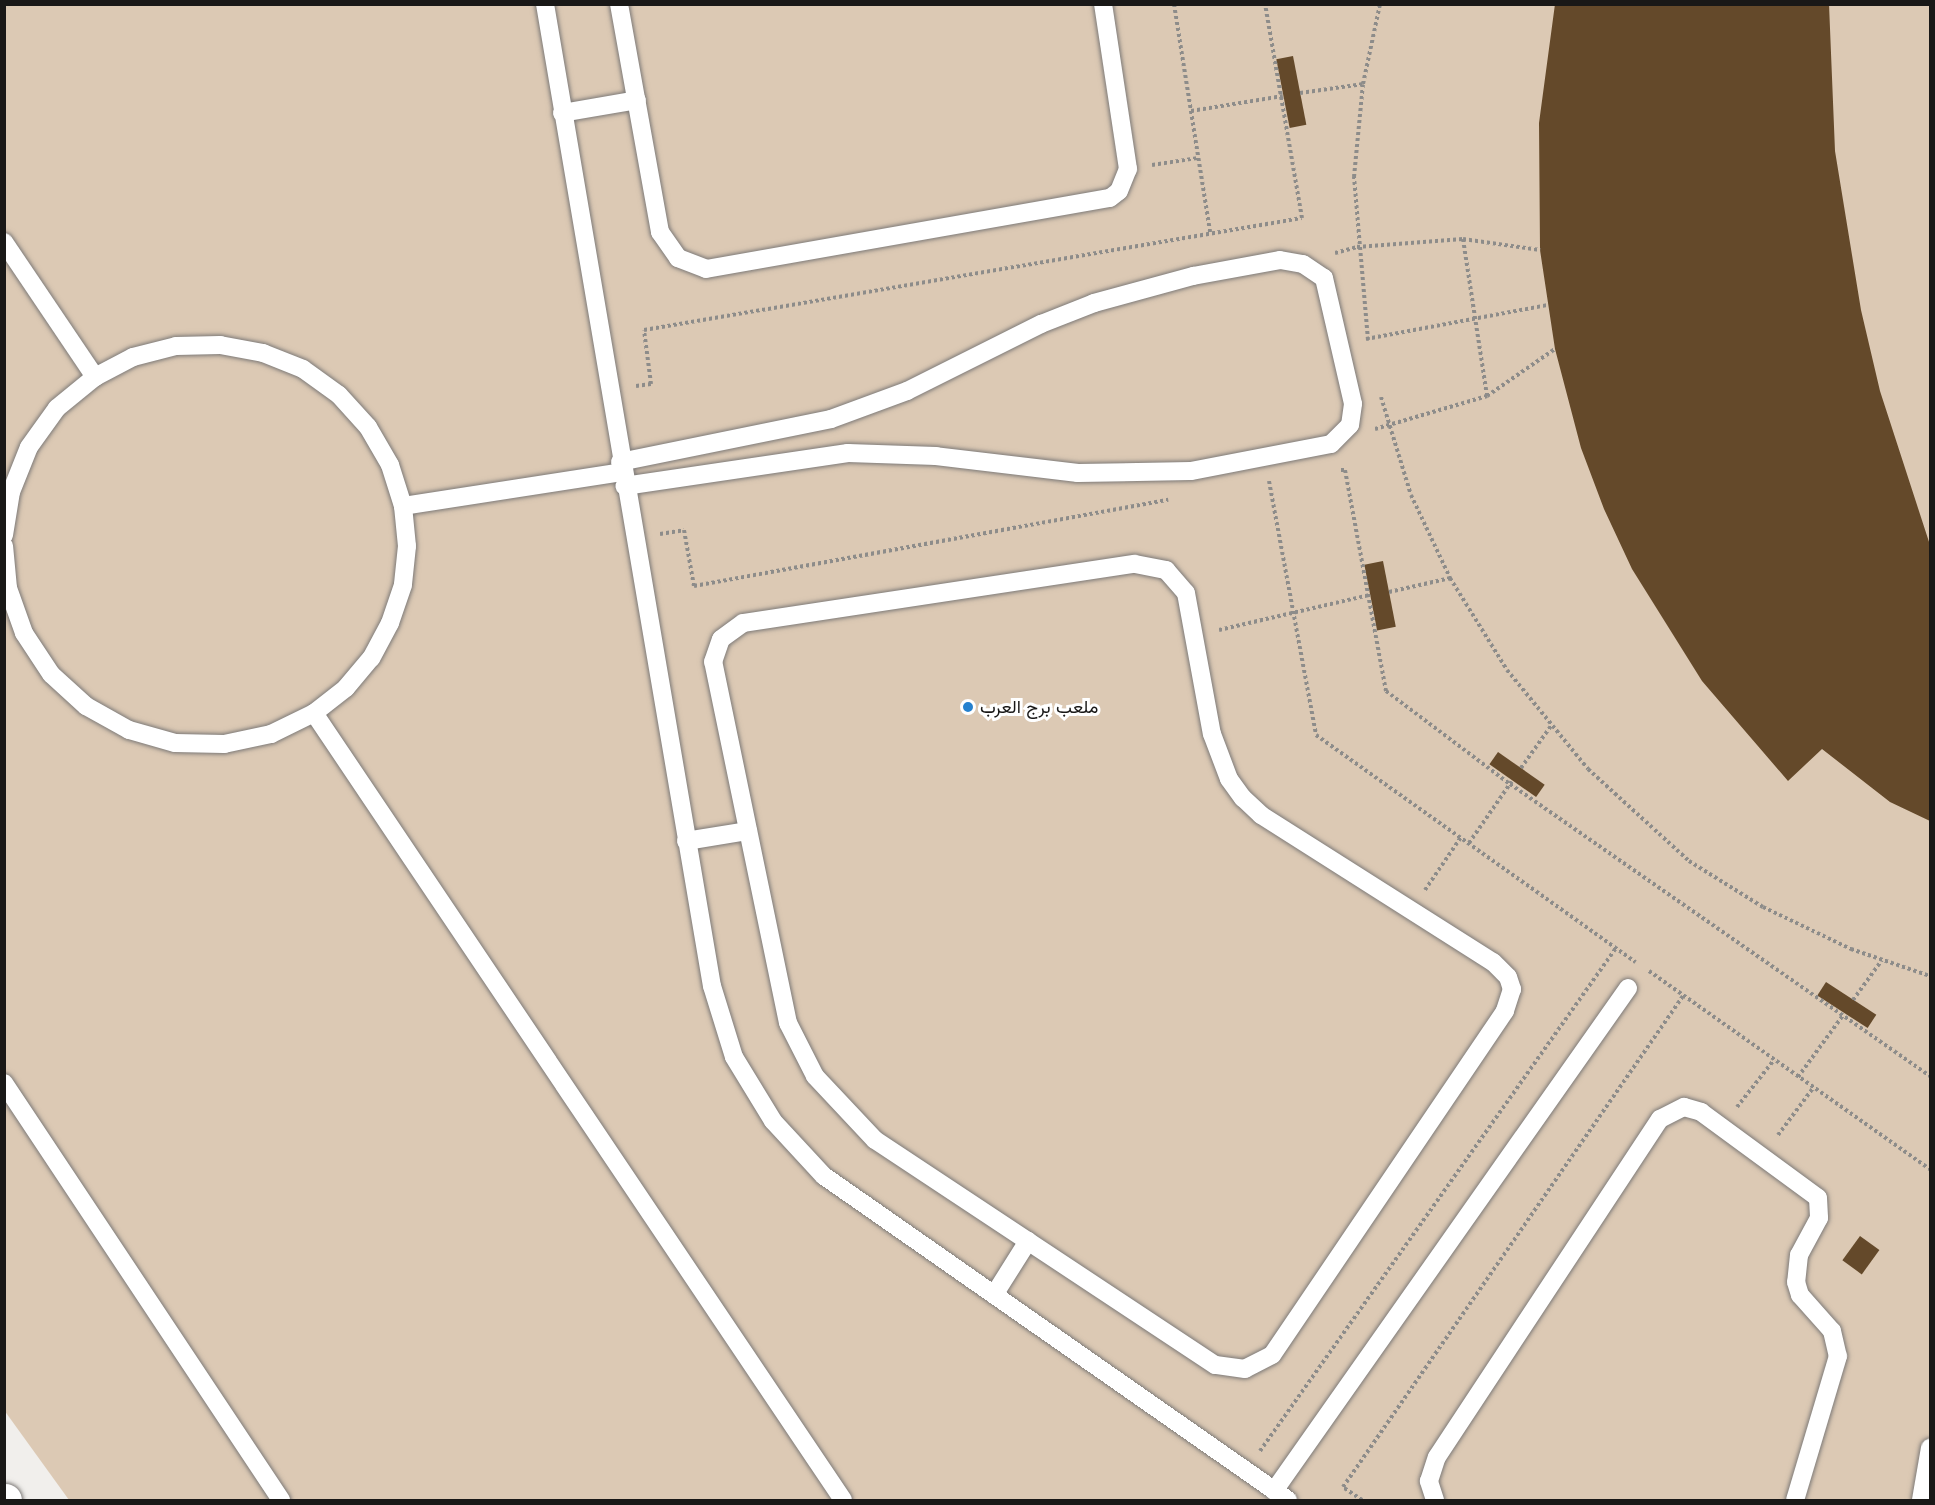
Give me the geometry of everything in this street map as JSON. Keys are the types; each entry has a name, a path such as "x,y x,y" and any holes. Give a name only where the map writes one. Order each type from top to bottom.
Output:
{"lane":[{"path":"545,4 633,539 711,987 734,1057 773,1121 824,1176 1281,1496 1628,988"},
{"path":"620,4 660,232 678,258 706,269 1104,199 1119,190 1128,169 1103,4"},
{"path":"562,113 636,100"},
{"path":"4,242 95,377"},
{"path":"403,506 622,473 848,453 936,456 1077,473 1154,474 1227,466 1331,444 1342,436 1350,425 1353,404 1324,278 1303,264 1269,261 1143,288 1041,324 907,391 841,416 622,473"},
{"path":"4,536 11,492 29,447 57,408 95,377 133,357 176,346 220,345 252,351 303,369 339,395 368,427 390,465 403,506 407,546 403,585 390,623 371,658 346,688 314,713 271,734 224,744 176,743 129,730 86,706 51,674 21,624 8,588 4,546"},
{"path":"1151,564 1172,575 1186,593 1194,635 1218,757 1243,798 1261,815 1501,968 1509,977 1510,1000 1272,1355 1245,1369 1215,1365 875,1140 815,1076 788,1023 713,662 721,639 743,623 1151,564"},
{"path":"314,713 843,1500"},
{"path":"686,841 748,831"},
{"path":"4,1083 281,1500"},
{"path":"1435,1500 1429,1481 1437,1457 1660,1119 1675,1108 1693,1108 1763,1155 1818,1198 1819,1218 1799,1255 1796,1282 1800,1295 1832,1331 1838,1348 1795,1500"},
{"path":"994,1295 1028,1241"},
{"path":"1921,1500 1930,1448"}],"path":[{"path":"1173,4 1210,232"},
{"path":"608,390 651,384 644,330 1302,218 1265,4"},
{"path":"1370,350 1357,247 1354,177 1363,84 1380,4"},
{"path":"1300,93 1363,84"},
{"path":"1191,111 1281,96"},
{"path":"1128,169 1198,158"},
{"path":"1463,239 1487,396"},
{"path":"1303,264 1357,247 1463,239 1540,250"},
{"path":"1341,344 1547,305"},
{"path":"1342,436 1389,427 1487,396 1555,349"},
{"path":"1380,394 1412,495 1450,578 1507,670 1551,726 1633,814 1689,861 1771,911 1882,960 1930,976"},
{"path":"1334,471 1345,470 1386,691 1511,782 1930,1076"},
{"path":"1257,483 1280,480"},
{"path":"1269,481 1316,735 1930,1169"},
{"path":"633,539 684,530 694,586 1175,498"},
{"path":"1389,592 1450,578"},
{"path":"1194,635 1368,596"},
{"path":"1521,768 1551,726"},
{"path":"1469,843 1511,782"},
{"path":"1411,910 1461,837"},
{"path":"1246,1471 1616,948"},
{"path":"1853,1000 1882,960"},
{"path":"1362,1500 1343,1487 1683,996"},
{"path":"1798,1077 1843,1015"},
{"path":"1756,1082 1774,1060"},
{"path":"1763,1155 1813,1088"}],"shaded area":[{"name":"ملعب برج العرب","path":"4,5 1930,5 1930,1500 69,1500 4,1410"}],"building":[{"path":"1555,4 1829,4 1835,151 1861,310 1880,391 1930,545 1930,821 1890,802 1822,749 1788,781 1702,681 1632,569 1604,509 1581,448 1555,349 1540,250 1539,123"},
{"path":"1293,56 1306,125 1290,128 1276,59"},
{"path":"1383,561 1396,627 1377,630 1364,565"},
{"path":"1498,752 1545,785 1536,797 1489,764"},
{"path":"1826,982 1876,1015 1868,1028 1817,995"},
{"path":"1860,1236 1879,1250 1862,1274 1842,1260"}],"place":[{"name":"ملعب برج العرب","path":"968,707"}]}
